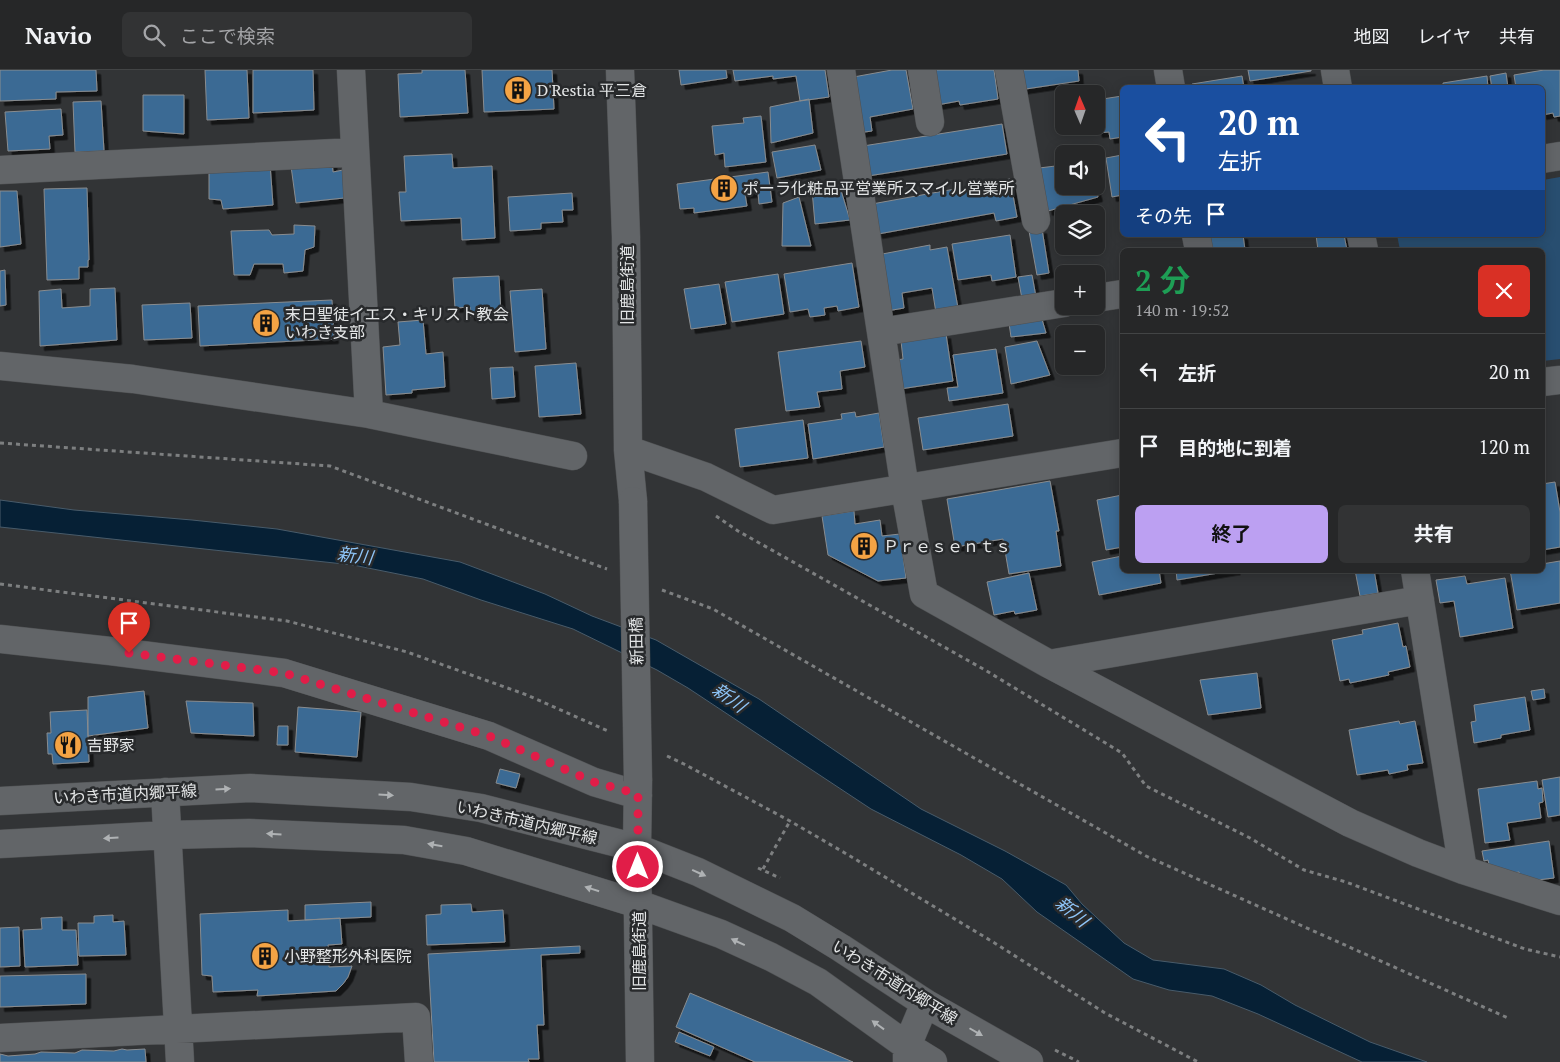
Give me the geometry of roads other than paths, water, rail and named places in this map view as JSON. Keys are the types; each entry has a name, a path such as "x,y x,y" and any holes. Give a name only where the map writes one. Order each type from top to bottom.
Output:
{"street":[{"path":"350,70 369,414"},
{"name":"旧鹿島街道","path":"620,70 626,237 628,450 633,500"},
{"path":"840,70 905,489 924,594 1049,664 1350,823 1418,853 1463,870 1560,901"},
{"path":"922,70 930,122"},
{"path":"1009,70 1036,220"},
{"path":"1168,70 1170,85"},
{"path":"1335,70 1338,85"},
{"path":"0,170 355,152"},
{"path":"1545,158 1560,156"},
{"path":"1105,297 1120,294"},
{"path":"881,332 1055,304"},
{"path":"0,366 133,379 369,414 572,456"},
{"path":"1545,382 1560,380"},
{"path":"628,450 706,477 774,510 1120,453"},
{"name":"新田橋","path":"633,500 638,788"},
{"path":"1416,573 1463,870"},
{"path":"1049,664 1420,600"},
{"path":"0,639 284,673 489,736 594,782 638,788"},
{"name":"いわき市道内郷平線","path":"0,801 250,788 411,797 481,808 637,848 698,872 792,918 842,948 924,1003 1029,1062"},
{"name":"旧鹿島街道","path":"638,788 640,1062"},
{"path":"165,792 180,1062"},
{"path":"0,844 168,835 249,833 404,840 466,851 638,904 721,934 810,978 907,1054 933,1062"},
{"path":"907,1054 924,1003"},
{"path":"0,1038 416,1017 419,1062"}],"water":[{"name":"新川","path":"0,500 74,510 277,529 460,562 545,594 592,616 656,640 759,699 921,809 1005,851 1066,885 1082,904 1124,943 1153,960 1224,969 1261,985 1295,1005 1370,1042 1427,1062 1362,1062 1258,1014 1212,996 1169,990 1133,979 1037,912 1002,879 961,855 871,809 688,688 657,670 573,629 481,600 423,579 353,565 0,527"}],"place":[{"name":"D'Restia 平三倉","path":"518,90"},
{"name":"ポーラ化粧品平営業所スマイル営業所","path":"724,188"},
{"name":"末日聖徒イエス・キリスト教会 いわき支部","path":"266,323"},
{"name":"Ｐｒｅｓｅｎｔｓ","path":"864,546"},
{"name":"吉野家","path":"68,745"},
{"name":"小野整形外科医院","path":"265,956"}]}
